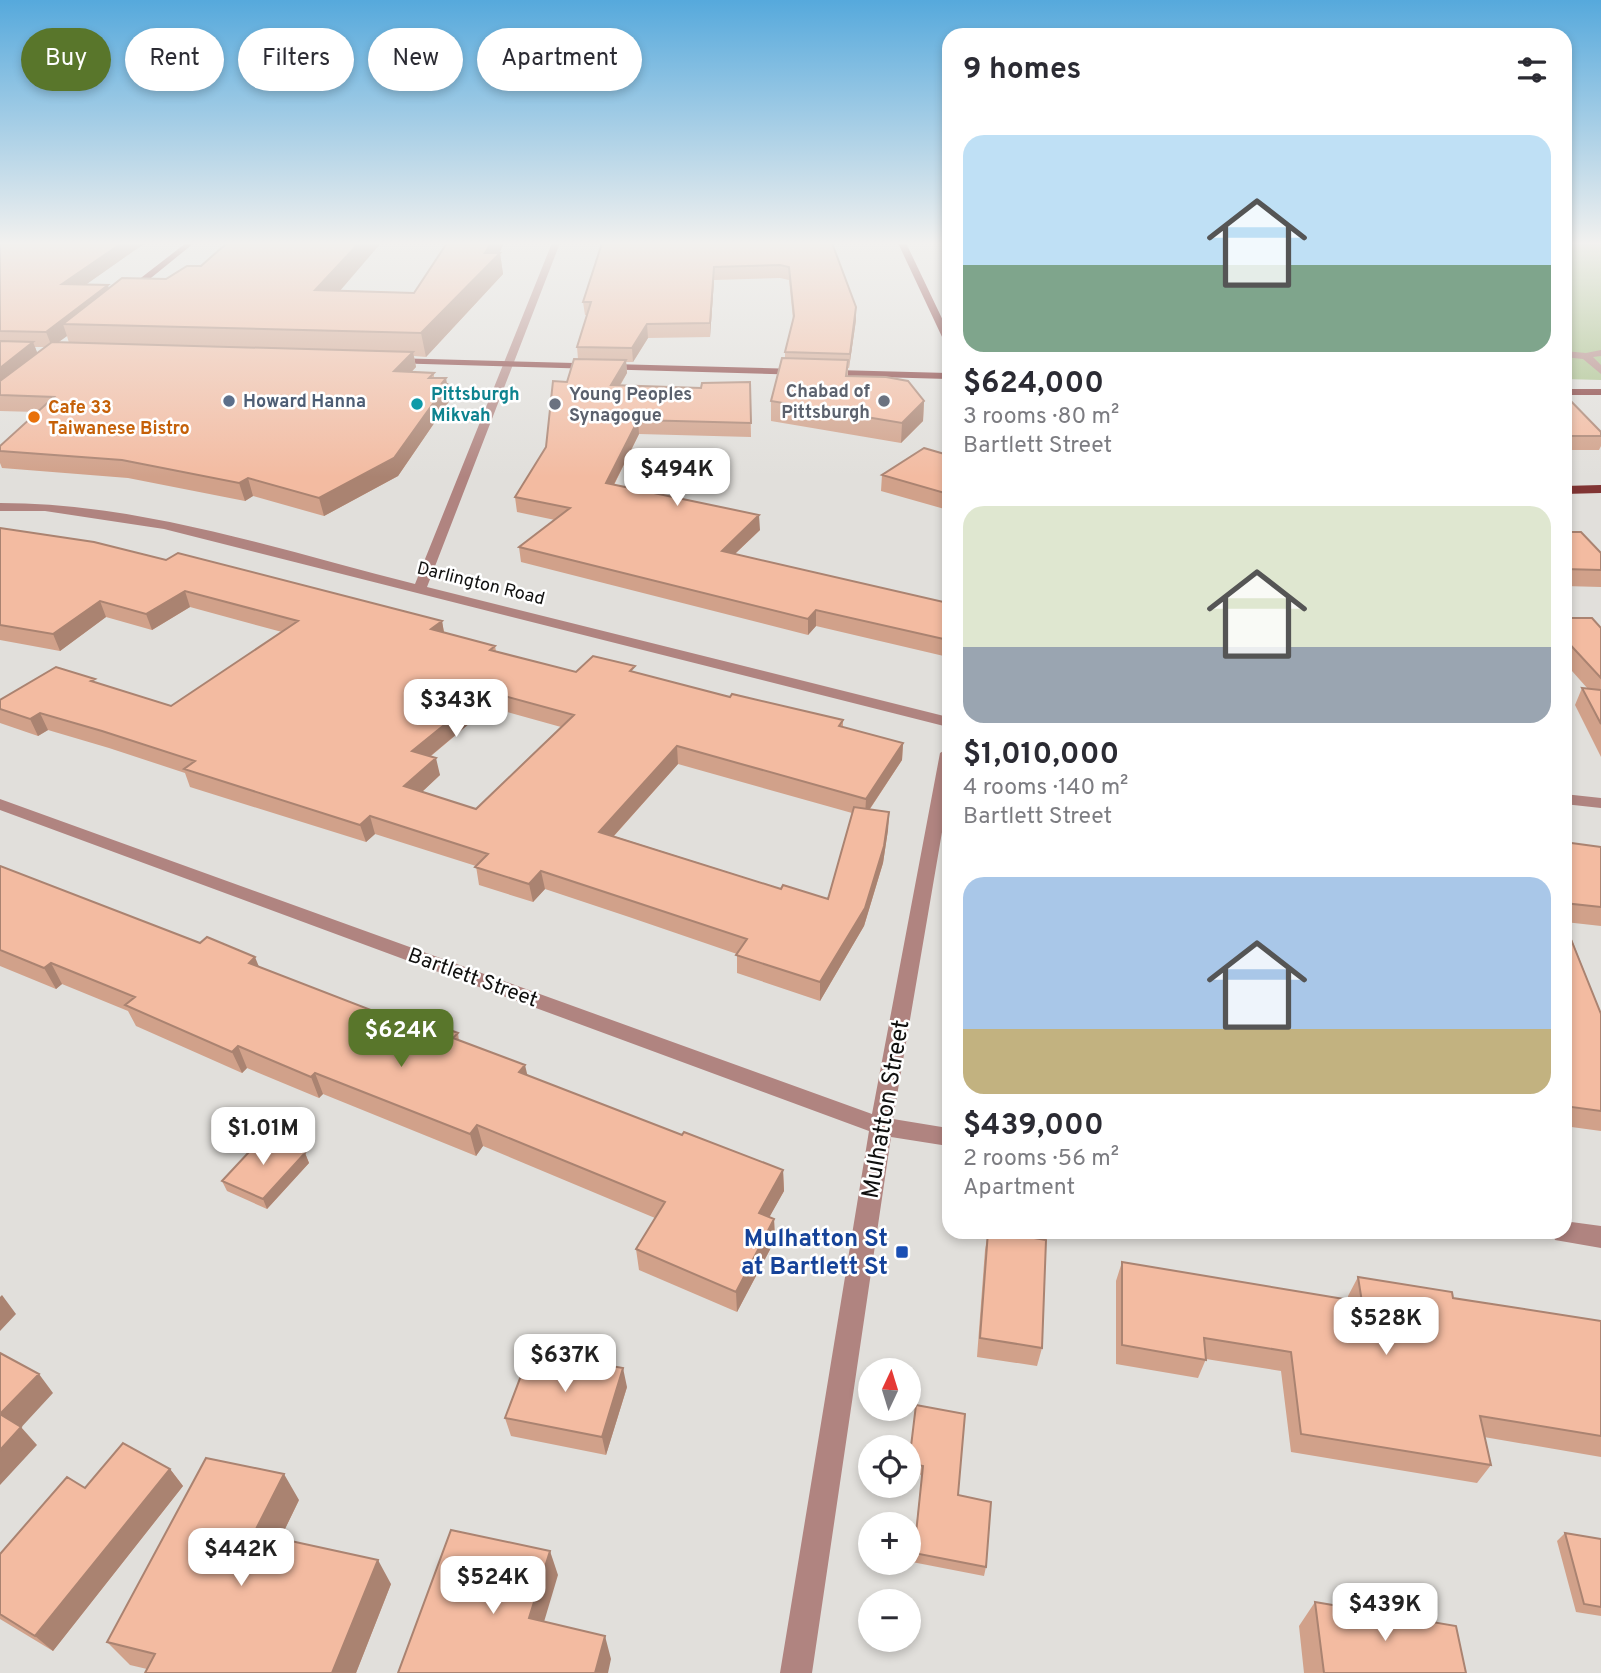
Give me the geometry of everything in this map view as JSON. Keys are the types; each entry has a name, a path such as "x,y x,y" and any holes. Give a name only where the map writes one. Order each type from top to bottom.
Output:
{"main road":[{"path":"384,361 942,376"},
{"path":"1572,391 1601,393"},
{"path":"1572,490 1601,489"}],"street":[{"path":"420,589 525,321"},
{"path":"1572,355 1586,356 1601,353"},
{"path":"1586,356 1601,371"},
{"name":"Darlington Road","path":"0,506 45,508 164,525 942,720"},
{"name":"Mulhatton Street","path":"796,1673 881,1126 942,786"},
{"path":"1572,800 1601,803"},
{"name":"Bartlett Street","path":"0,804 881,1126 942,1136"},
{"path":"1572,1233 1601,1237"}],"green space":[{"path":"1572,321 1601,321 1601,380 1572,379"}],"building":[{"path":"0,321 60,321 46,332 0,331"},
{"path":"67,321 433,321 421,333 63,324"},
{"path":"585,321 710,321 647,324 632,348 577,347"},
{"path":"793,321 854,321 850,354 785,352"},
{"path":"0,341 33,342 0,368"},
{"path":"52,342 413,352 394,371 434,373 429,378 446,378 442,383 447,384 394,458 319,498 248,478 239,483 122,460 0,451 0,446 54,397 0,395 0,381"},
{"path":"782,358 848,360 846,376 886,377 908,381 924,401 902,423 771,401"},
{"path":"574,359 626,360 611,385 701,388 702,383 750,382 751,423 638,420 606,483 759,515 722,551 942,602 942,639 816,610 808,619 519,547 570,508 515,497 546,447 553,381 567,382"},
{"path":"1572,402 1601,432 1601,436 1572,436"},
{"path":"924,448 942,453 942,492 882,475"},
{"path":"0,528 94,542 166,560 178,553 442,621 431,629 495,646 490,650 576,672 593,656 635,666 630,671 730,697 732,694 843,720 839,726 903,743 866,799 677,746 599,832 781,889 783,885 828,899 854,807 889,812 884,846 865,908 820,982 736,955 747,939 541,871 529,884 475,867 488,854 370,816 360,825 184,769 195,761 102,731 40,713 30,719 0,709 0,700 56,667 171,706 298,621 185,591 146,614 100,601 53,634 0,625","holes":["486,691 574,715 476,809 404,786 436,758 412,751"]},
{"path":"1572,532 1581,532 1601,553 1601,570 1572,569"},
{"path":"1572,618 1592,618 1601,628 1601,678 1572,647"},
{"path":"1582,688 1601,690 1601,724"},
{"path":"1572,843 1601,847 1601,907 1572,904"},
{"path":"0,866 200,943 207,937 255,957 249,963 407,1024 414,1017 458,1033 453,1038 525,1065 519,1072 682,1135 684,1132 783,1170 759,1213 774,1219 736,1292 636,1249 665,1202 477,1125 470,1134 315,1073 311,1077 238,1046 232,1052 125,1005 135,997 51,963 44,968 0,950"},
{"path":"1572,942 1601,1014 1601,1111 1572,1107"},
{"path":"264,1136 305,1153 263,1199 222,1181"},
{"path":"987,1239 1046,1240 1042,1348 980,1338"},
{"path":"1122,1262 1362,1302 1358,1277 1452,1292 1453,1298 1601,1321 1601,1436 1480,1416 1491,1465 1301,1434 1291,1352 1204,1338 1206,1360 1122,1345"},
{"path":"530,1352 623,1368 602,1437 505,1418"},
{"path":"0,1353 39,1374 0,1414"},
{"path":"921,1406 965,1414 958,1495 991,1502 986,1567 921,1554 921,1512 918,1512 923,1466 921,1435 912,1435 914,1421 921,1421"},
{"path":"0,1414 21,1427 0,1450"},
{"path":"123,1443 170,1469 35,1636 0,1614 0,1554 67,1477 85,1488"},
{"path":"206,1458 284,1474 254,1533 378,1560 332,1673 145,1673 155,1654 107,1642"},
{"path":"451,1530 550,1551 529,1618 605,1636 595,1673 398,1673"},
{"path":"1565,1533 1601,1539 1601,1607 1584,1604"},
{"path":"1315,1602 1456,1626 1466,1673 1324,1673"}],"place":[{"name":"Howard Hanna","path":"229,401"},
{"name":"Chabad of Pittsburgh","path":"884,401"},
{"name":"Pittsburgh Mikvah","path":"417,404"},
{"name":"Young Peoples Synagogue","path":"555,404"},
{"name":"Cafe 33 Taiwanese Bistro","path":"34,417"},
{"name":"Mulhatton St at Bartlett St","path":"902,1252"}]}
